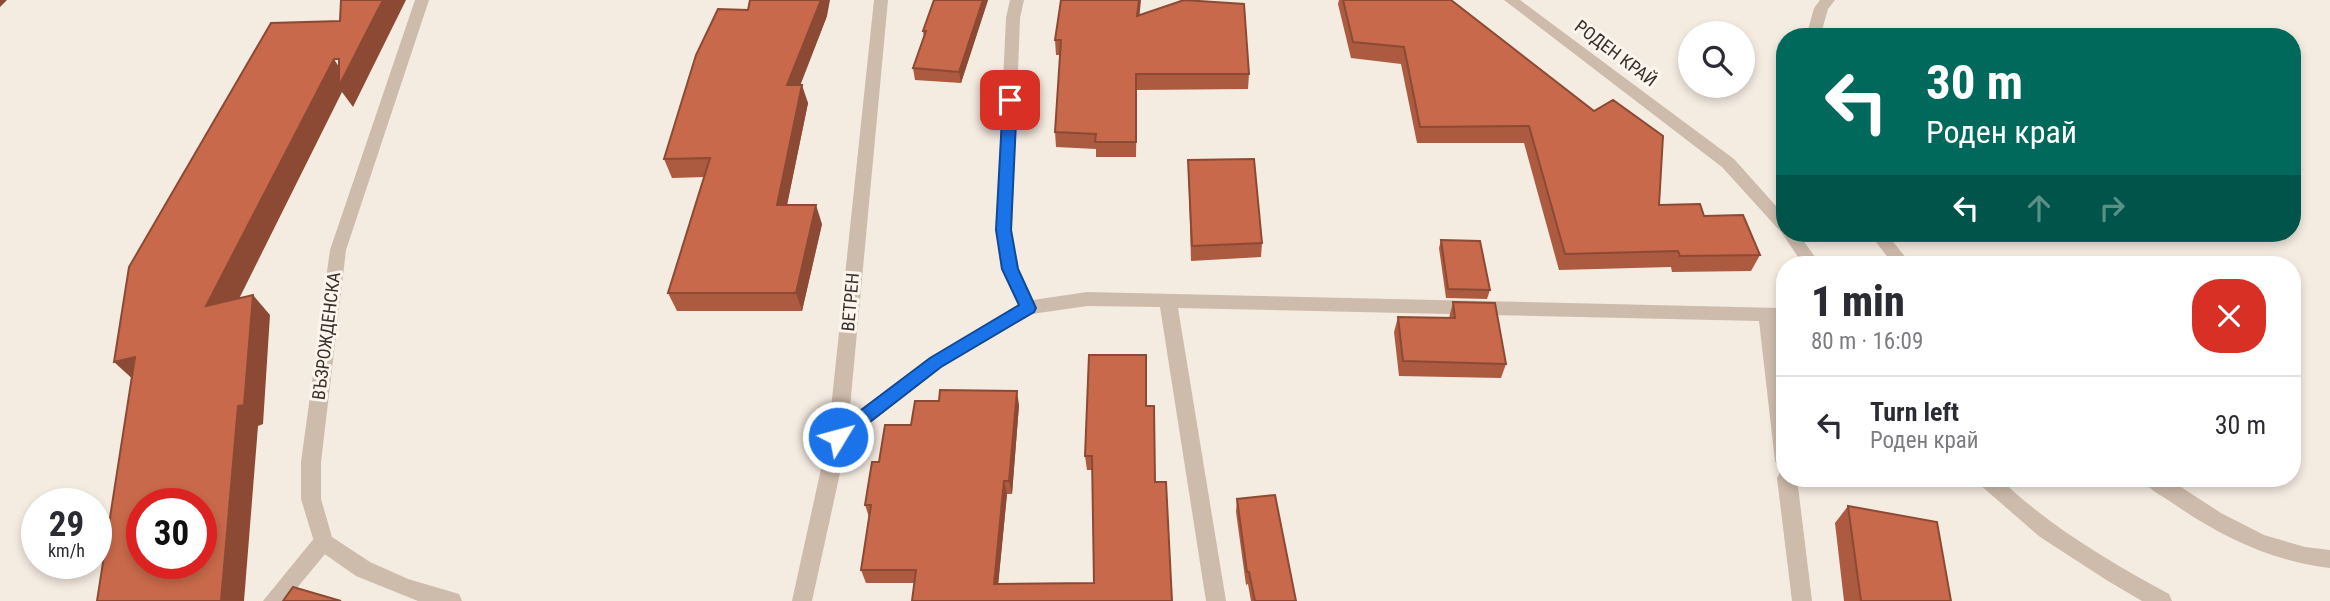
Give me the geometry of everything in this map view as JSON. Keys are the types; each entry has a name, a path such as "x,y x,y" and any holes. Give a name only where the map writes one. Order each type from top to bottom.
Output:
{"street":[{"name":"ВЪЗРОЖДЕНСКА","path":"323,542 311,499 311,462 338,250 422,0"},
{"name":"ВЕТРЕН","path":"802,601 838,437 881,0"},
{"path":"1017,0 1013,18 1004,230 1010,269 1028,308"},
{"name":"РОДЕН КРАЙ","path":"1511,0 1728,163 1776,217"},
{"path":"1815,28 1821,8 1828,0"},
{"path":"1885,242 1896,256"},
{"path":"838,437 936,363 1028,308 1087,299 1776,315"},
{"path":"1168,301 1216,601"},
{"path":"1788,487 1802,601"},
{"path":"1994,487 2011,505 2108,571 2162,601"},
{"path":"2165,487 2259,545 2303,558 2330,559"},
{"path":"273,601 323,542 363,569 405,588 452,601"}],"building":[{"path":"341,0 383,0 339,86 339,59 334,59 206,306 253,295 244,405 238,406 221,601 97,601 100,579 112,579 112,505 135,357 114,362 129,267 271,23 340,21"},
{"path":"750,0 821,0 787,85 802,85 777,205 816,205 796,293 668,293 710,158 664,159 696,55 718,9 748,10"},
{"path":"934,0 983,0 959,72 913,68"},
{"path":"1061,0 1139,0 1137,16 1184,0 1244,4 1249,74 1136,74 1136,142 1095,142 1096,134 1055,132 1061,40 1055,40"},
{"path":"1343,0 1451,0 1594,111 1613,100 1663,136 1659,205 1700,204 1704,216 1743,215 1760,255 1680,256 1678,251 1565,254 1529,126 1420,127 1404,47 1353,42"},
{"path":"1254,159 1262,243 1192,246 1188,160"},
{"path":"1441,240 1480,241 1490,290 1448,289"},
{"path":"1453,302 1495,303 1506,364 1403,361 1398,317 1455,318"},
{"path":"1089,355 1146,355 1146,406 1154,406 1155,482 1166,482 1172,601 912,601 916,570 861,570 871,505 865,505 872,462 879,462 885,425 911,425 915,401 939,401 940,390 1017,391 1009,481 1004,481 994,584 1094,583 1092,456 1085,456"},
{"path":"1275,495 1296,601 1255,601 1247,572 1237,499"},
{"path":"1848,506 1937,522 1951,601 1861,601"},
{"path":"293,587 341,601 283,601"}],"route":[{"path":"838,437 936,363 1028,308 1010,269 1004,230 1010,100"}]}
